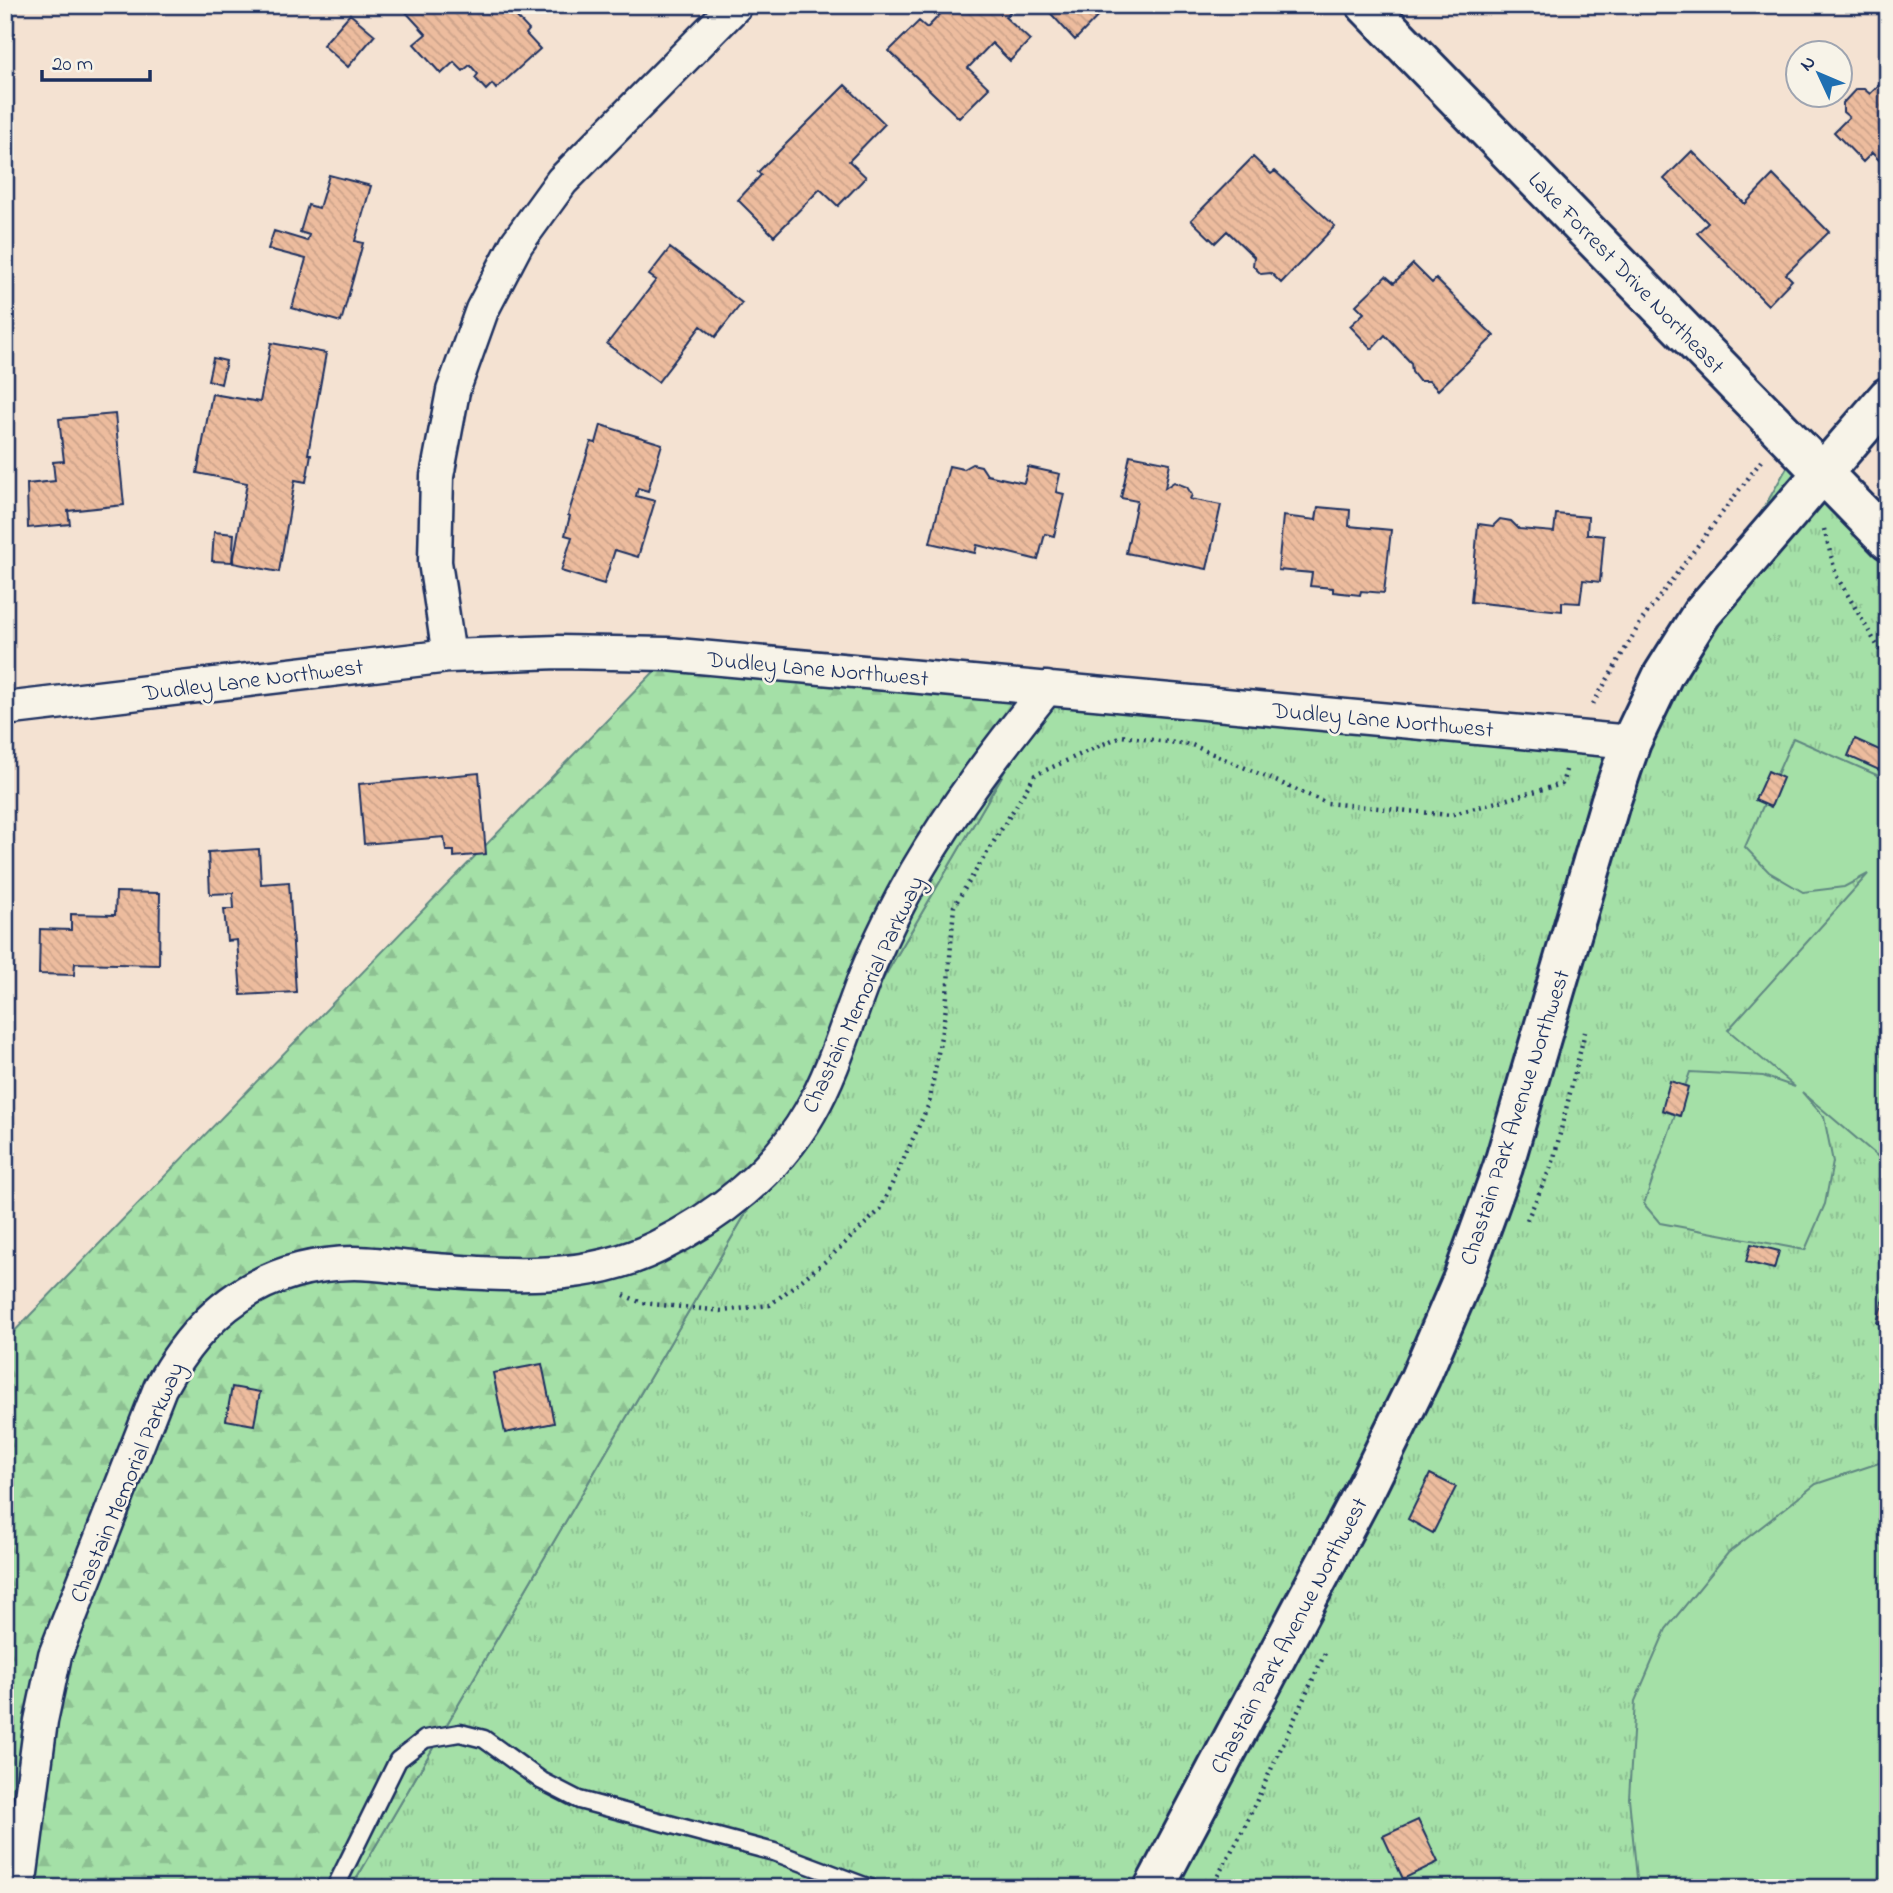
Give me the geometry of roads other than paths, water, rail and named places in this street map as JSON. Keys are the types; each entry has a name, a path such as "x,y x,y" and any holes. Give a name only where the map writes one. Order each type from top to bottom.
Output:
{"street":[{"name":"Lake Forrest Drive Northeast","path":"1366,5 1811,485 1888,540"},
{"path":"449,656 435,562 438,476 453,391 482,310 517,243 562,181 730,7"},
{"name":"Chastain Park Avenue Northwest","path":"1154,1888 1368,1483 1420,1378 1463,1278 1503,1167 1610,803 1631,742 1664,675 1702,613 1888,397"},
{"name":"Dudley Lane Northwest","path":"5,709 449,656 558,652 667,654 1631,742"},
{"name":"Chastain Memorial Parkway","path":"19,1888 41,1721 55,1655 160,1388 177,1357 205,1323 232,1300 263,1282 300,1269 354,1263 508,1276 572,1272 618,1262 656,1247 726,1206 773,1162 808,1115 826,1081 872,960 916,873 977,777 1047,688"}],"lane":[{"path":"335,1888 398,1760 425,1739 460,1733 484,1739 542,1781 579,1800 774,1852 870,1888"}]}
